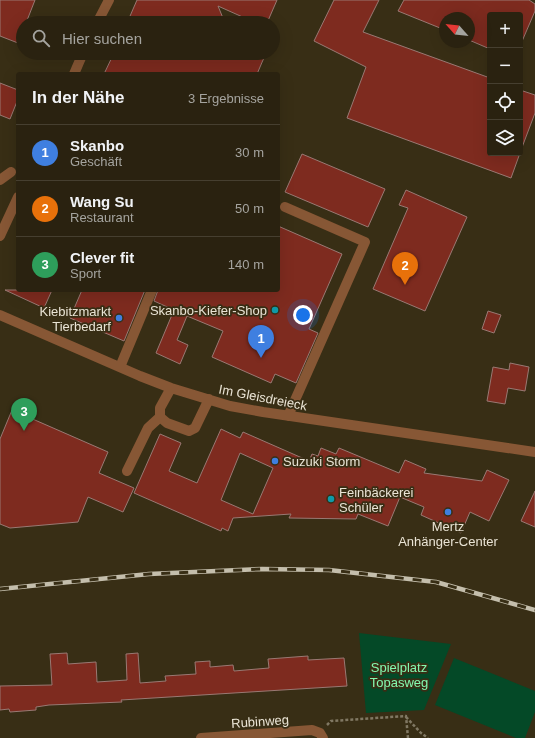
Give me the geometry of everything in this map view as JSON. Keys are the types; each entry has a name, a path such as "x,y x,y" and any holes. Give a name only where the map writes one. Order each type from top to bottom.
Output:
{"street":[{"path":"101,16 109,0"},
{"path":"75,72 80,60"},
{"path":"0,180 11,172"},
{"path":"0,236 16,201"},
{"path":"285,207 364,242 288,416"},
{"path":"120,367 151,292"},
{"name":"Im Gleisdreieck","path":"0,314 171,388 230,406 288,416 535,452"},
{"path":"127,471 148,428 160,417 160,408 171,388"},
{"path":"160,417 167,423 189,431 195,428 208,399"},
{"name":"Rubinweg","path":"201,738 312,730 322,735"}],"path":[{"path":"322,735 331,721 406,716"},
{"path":"406,716 408,738"},
{"path":"406,716 421,733 428,738"}],"green space":[{"name":"Spielplatz Topasweg","path":"359,633 451,644 424,710 366,713"},
{"path":"454,658 535,691 535,712 525,738 516,738 435,705"}],"building":[{"path":"0,0 35,0 29,16 16,16 16,42 0,36"},
{"path":"137,0 277,0 270,16 240,16 218,6 222,16 130,16"},
{"path":"334,0 379,0 363,32 487,77 487,156 519,156 511,178 347,118 366,67 314,41"},
{"path":"404,0 529,0 535,4 535,11 523,39 523,12 487,12 487,48 475,43 475,12 439,12 439,28 398,11"},
{"path":"111,60 263,60 258,72 105,72"},
{"path":"0,83 16,89 16,104 10,119 0,115"},
{"path":"523,91 535,95 535,113 523,145"},
{"path":"302,154 385,189 368,227 285,192"},
{"path":"406,190 467,217 425,311 373,289 408,208 399,205"},
{"name":"Skanbo-Kiefer-Shop","path":"280,227 342,254 309,329 318,333 296,383 275,374 271,383 212,357 223,331 187,316 177,340 188,345 180,364 156,353 174,310 154,301 157,292 280,292"},
{"path":"5,290 16,290 16,292 51,292 44,308"},
{"path":"81,292 144,292 124,341 70,318"},
{"path":"488,311 501,315 494,333 482,329"},
{"path":"510,363 529,367 525,391 508,388 505,404 487,401 493,367 509,370"},
{"path":"12,410 108,452 99,473 134,488 123,512 88,497 78,522 10,528 0,524 0,439"},
{"path":"221,429 240,438 243,432 309,461 312,454 318,456 321,448 336,454 339,448 399,473 405,460 426,469 424,473 482,481 487,470 509,480 489,521 470,512 461,533 421,515 424,507 400,497 388,526 358,514 356,519 289,518 291,514 233,518 228,531 222,528 221,531 134,493 160,434 181,443 169,471 197,483","holes":["240,453 273,468 253,514 221,500"]},
{"path":"535,491 535,527 521,521"},
{"path":"67,653 68,664 96,662 97,682 127,680 126,654 138,653 140,683 166,681 165,676 196,674 195,662 210,661 210,667 233,665 234,671 269,668 268,659 308,656 308,660 344,658 347,686 121,700 122,702 49,705 36,707 36,710 10,712 9,709 0,710 0,686 52,685 50,654"}],"railway":[{"path":"0,589 149,574 262,569 329,570 436,582 535,610"}],"place":[{"name":"Wang Su","path":"405,285"},
{"name":"Skanbo-Kiefer-Shop","path":"275,310"},
{"name":"Kiebitzmarkt Tierbedarf","path":"119,318"},
{"name":"Skanbo","path":"261,358"},
{"name":"Clever fit","path":"24,431"},
{"name":"Suzuki Storm","path":"275,461"},
{"name":"Feinbäckerei Schüler","path":"331,499"},
{"name":"Mertz Anhänger-Center","path":"448,512"}]}
